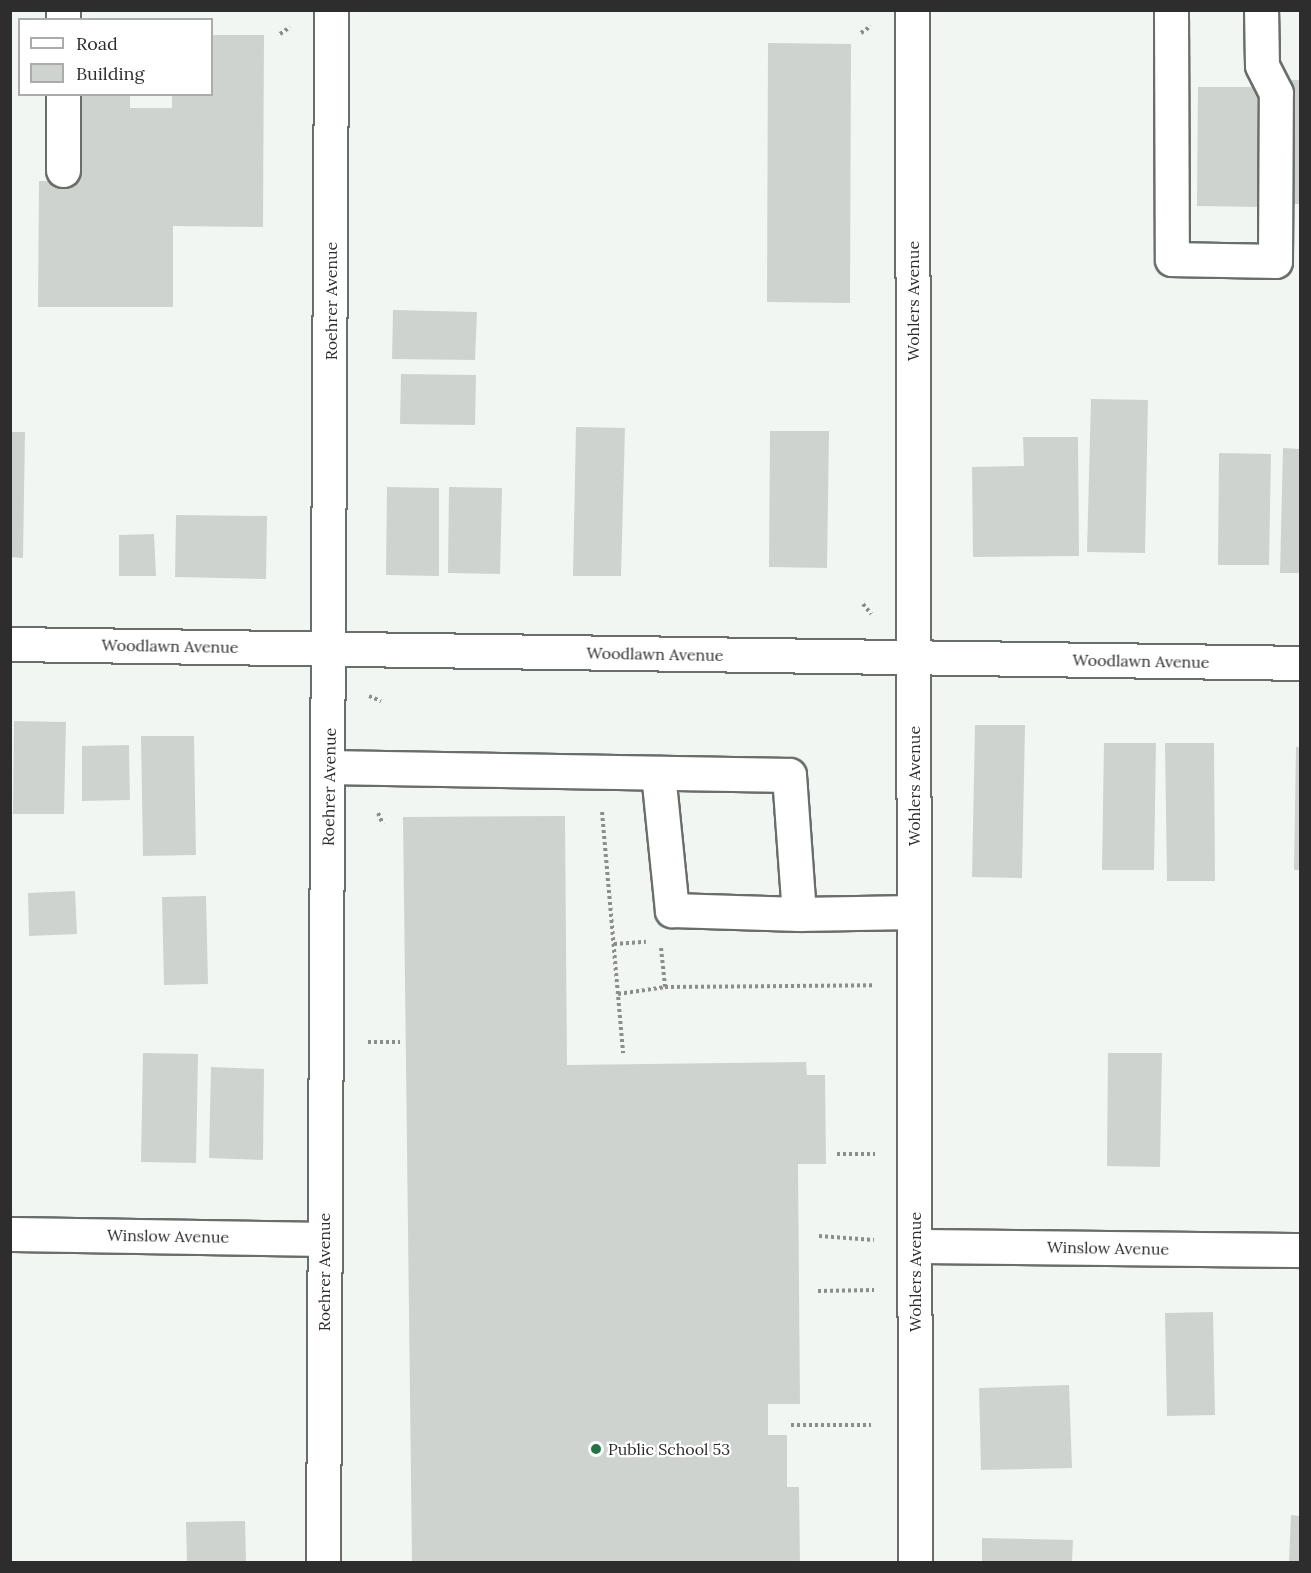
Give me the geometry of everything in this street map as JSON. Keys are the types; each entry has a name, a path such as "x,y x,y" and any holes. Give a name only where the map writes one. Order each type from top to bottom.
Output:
{"street":[{"name":"Roehrer Avenue","path":"323,1563 331,648 332,10"},
{"name":"Wohlers Avenue","path":"912,10 915,1563"},
{"path":"1171,10 1173,259 1275,261 1276,93 1262,65 1261,10"},
{"path":"63,96 63,170"},
{"name":"Woodlawn Avenue","path":"10,644 1300,663"},
{"path":"329,768 789,775 799,914"},
{"path":"658,773 672,910 799,914 913,912"},
{"name":"Winslow Avenue","path":"10,1234 325,1239"},
{"name":"Winslow Avenue","path":"915,1246 1300,1250"}],"path":[{"path":"863,604 873,617"},
{"path":"368,696 381,701"},
{"path":"601,798 623,1053"},
{"path":"378,813 382,824"},
{"path":"614,944 649,941"},
{"path":"661,941 664,987"},
{"path":"618,994 664,987 885,985"},
{"path":"358,1041 400,1042"},
{"path":"837,1154 885,1154"},
{"path":"819,1236 870,1237"},
{"path":"818,1291 871,1292"},
{"path":"791,1425 871,1425"}],"building":[{"path":"213,35 264,35 263,227 173,226 173,307 38,307 39,181 77,181 78,96 130,96 130,108 172,108 172,96 213,96"},
{"path":"768,43 851,44 850,303 767,302"},
{"path":"1288,80 1300,80 1300,204 1289,204"},
{"path":"1198,87 1264,87 1262,207 1197,206"},
{"path":"393,310 477,312 475,360 392,359"},
{"path":"401,374 476,375 475,425 400,424"},
{"path":"1091,399 1148,400 1145,553 1087,552"},
{"path":"576,427 625,428 621,576 573,576"},
{"path":"770,431 829,431 827,568 769,567"},
{"path":"10,432 25,432 23,558 10,557"},
{"path":"1023,437 1078,437 1079,556 973,557 972,467 1024,466"},
{"path":"1283,448 1300,449 1300,573 1280,573"},
{"path":"1219,453 1271,454 1269,565 1218,565"},
{"path":"387,487 439,488 439,576 386,575"},
{"path":"449,487 502,488 500,574 448,573"},
{"path":"176,515 267,516 266,579 175,577"},
{"path":"154,534 156,576 119,576 119,535"},
{"path":"14,721 66,722 64,814 13,814"},
{"path":"975,725 1025,725 1022,878 972,877"},
{"path":"141,736 194,736 196,855 143,856"},
{"path":"1104,743 1156,743 1154,870 1102,870"},
{"path":"1165,743 1214,743 1215,881 1167,881"},
{"path":"129,745 130,800 82,801 82,746"},
{"path":"1296,747 1300,747 1300,870 1294,870"},
{"path":"565,816 567,1065 806,1062 807,1075 825,1075 826,1164 798,1164 800,1404 768,1404 768,1435 787,1435 787,1487 799,1487 800,1562 412,1562 403,817"},
{"path":"75,891 77,934 29,936 28,893"},
{"path":"206,896 208,984 164,985 162,897"},
{"path":"143,1053 198,1054 196,1163 141,1162"},
{"path":"1108,1053 1162,1053 1160,1167 1107,1166"},
{"path":"211,1067 264,1069 263,1160 209,1158"},
{"path":"1213,1312 1215,1415 1167,1416 1165,1313"},
{"path":"1069,1385 1072,1468 981,1470 979,1388"},
{"path":"1291,1515 1300,1516 1300,1562 1289,1562"},
{"path":"245,1521 246,1562 187,1562 186,1522"},
{"path":"982,1538 1073,1540 1072,1562 982,1562"}],"place":[{"name":"Public School 53","path":"596,1449"}]}
